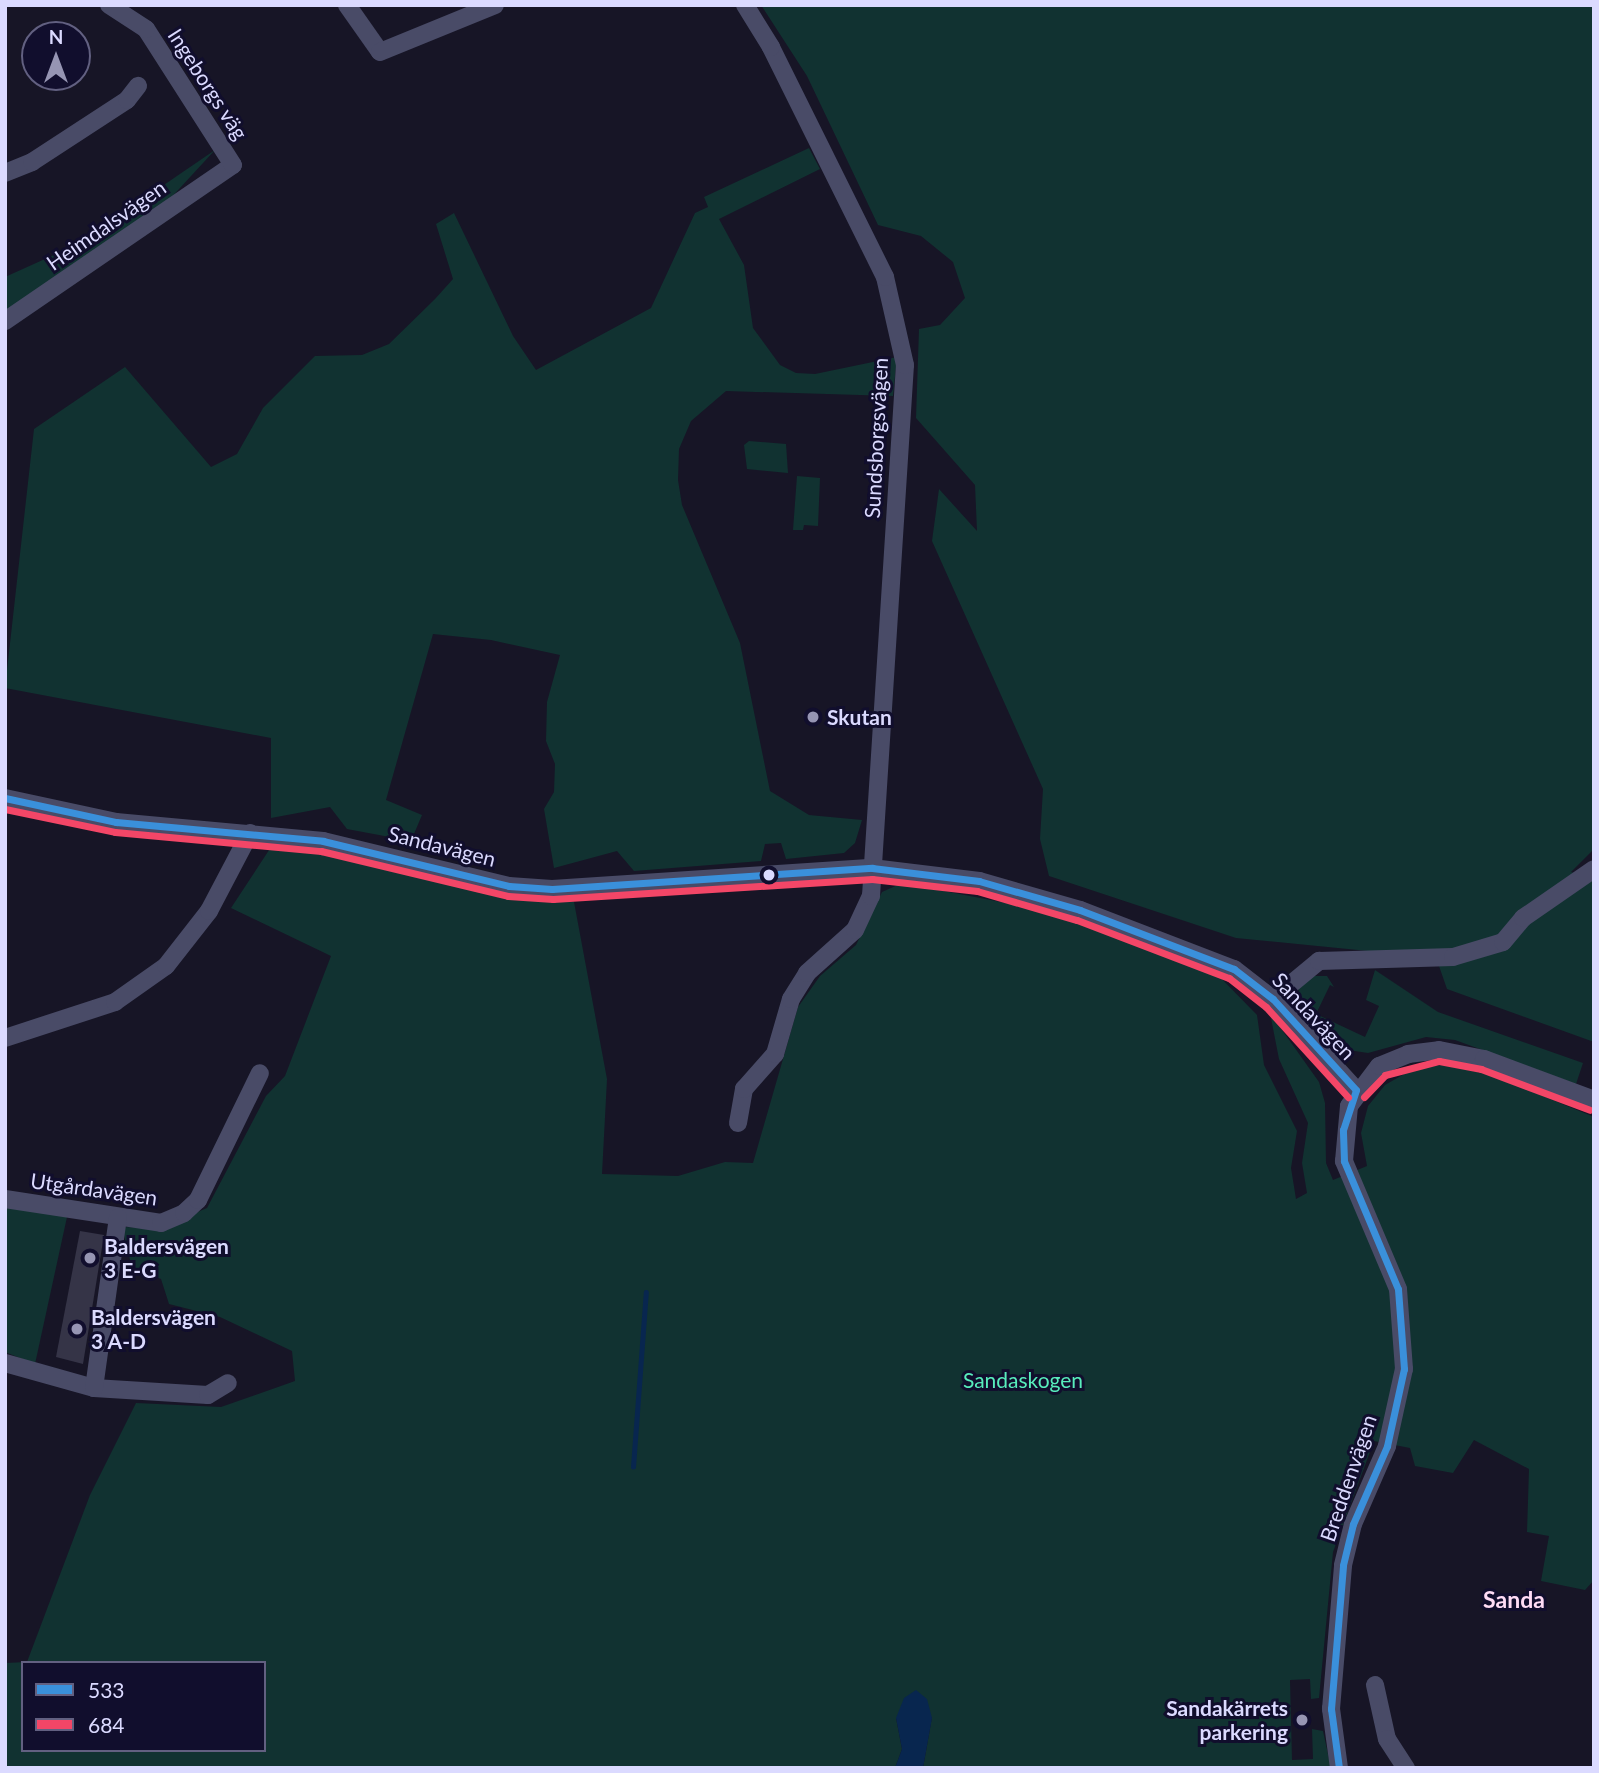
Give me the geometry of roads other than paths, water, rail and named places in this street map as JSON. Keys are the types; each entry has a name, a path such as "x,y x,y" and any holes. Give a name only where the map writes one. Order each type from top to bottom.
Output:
{"street":[{"name":"Ingeborgs väg","path":"109,5 146,29 233,165"},
{"path":"346,5 380,52 471,9 495,5"},
{"name":"Sundsborgsvägen","path":"745,5 771,47 885,277 904,344 872,868"},
{"path":"5,173 95,121 138,86"},
{"name":"Heimdalsvägen","path":"5,321 233,165"},
{"name":"Sandavägen","path":"5,797 116,822 323,841 531,887 872,868 979,881 1047,899 1206,954 1273,999 1356,1090 1379,1066 1408,1054 1439,1050 1484,1059 1594,1100"},
{"path":"5,1038 115,1002 166,966 209,911 250,833"},
{"path":"738,1123 744,1089 775,1054 791,999 807,972 866,915 872,868"},
{"path":"1273,999 1319,961 1453,957 1503,942 1523,918 1594,869"},
{"name":"Utgårdavägen","path":"5,1199 161,1223 198,1200 260,1073"},
{"name":"Breddenvägen","path":"1339,1768 1331,1709 1343,1564 1353,1524 1387,1446 1404,1369 1398,1289 1345,1161 1343,1130 1356,1090"},
{"path":"94,1388 118,1218"},
{"path":"5,1363 94,1388 208,1395 228,1383"},
{"path":"1375,1685 1387,1739 1406,1768"}],"water":[{"path":"916,1690 927,1699 932,1718 923,1768 895,1768 902,1749 896,1718 904,1698"}],"waterway":[{"path":"633,1467 646,1292"}],"place":[{"name":"Skutan","path":"813,717"},
{"name":"Baldersvägen 3 E-G","path":"90,1258"},
{"name":"Baldersvägen 3 A-D","path":"77,1329"},
{"name":"Sandakärrets parkering","path":"1302,1720"}],"district":[{"name":"Sanda","path":"1514,1599"}],"park label":[{"name":"Sandaskogen","path":"1023,1380"}]}
